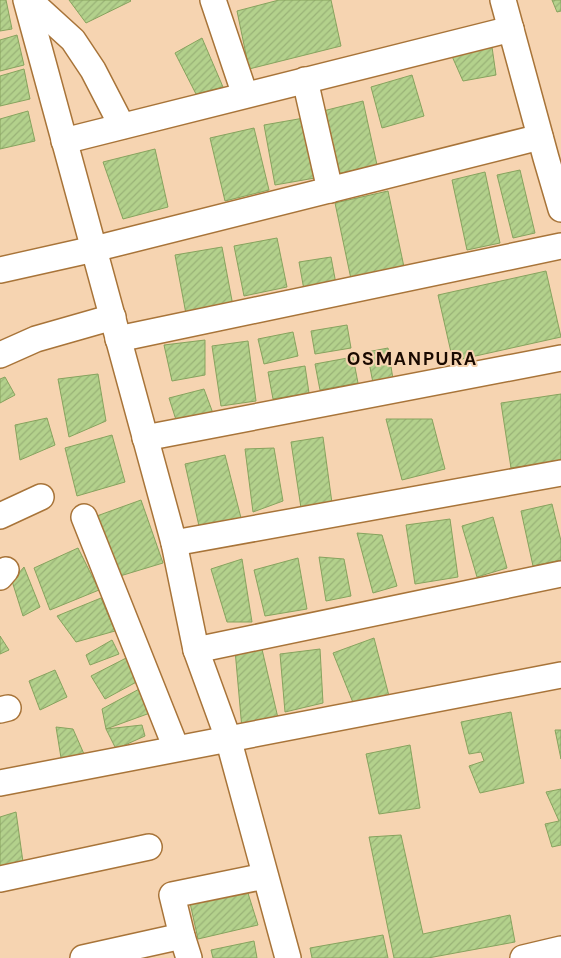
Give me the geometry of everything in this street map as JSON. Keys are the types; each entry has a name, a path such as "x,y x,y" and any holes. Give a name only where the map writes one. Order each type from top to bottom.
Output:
{"street":[{"path":"27,0 73,40 94,70 122,126"},
{"path":"27,0 174,543 196,650 228,738 288,958"},
{"path":"503,0 549,151 561,209"},
{"path":"216,1 245,96"},
{"path":"64,141 511,29"},
{"path":"305,80 330,190"},
{"path":"0,270 94,249 330,190 549,151"},
{"path":"0,355 36,339 116,328 561,246"},
{"path":"145,438 561,358"},
{"path":"174,543 561,473"},
{"path":"0,516 41,497"},
{"path":"84,517 176,748"},
{"path":"196,650 561,574"},
{"path":"0,783 561,675"},
{"path":"0,878 149,847"},
{"path":"83,958 185,947 172,894 265,876"},
{"path":"523,958 561,949"}],"building":[{"path":"0,0 6,0 12,29 0,31"},
{"path":"69,0 130,0 131,1 86,23"},
{"path":"279,0 331,0 341,46 249,69 237,11"},
{"path":"552,0 561,0 561,11 557,12"},
{"path":"17,35 24,65 0,71 0,40"},
{"path":"202,38 223,87 196,94 175,53"},
{"path":"492,47 496,75 463,81 451,54"},
{"path":"24,69 30,99 0,106 0,76"},
{"path":"412,75 424,116 382,128 371,87"},
{"path":"363,101 377,165 337,174 323,111"},
{"path":"28,111 35,141 0,149 0,119"},
{"path":"304,118 315,178 275,185 264,125"},
{"path":"254,128 269,190 225,201 210,138"},
{"path":"155,149 168,207 123,219 103,162"},
{"path":"520,170 535,233 513,238 497,175"},
{"path":"485,172 500,243 467,250 452,180"},
{"path":"388,191 404,267 351,279 335,203"},
{"path":"277,238 287,287 244,296 234,246"},
{"path":"222,247 233,306 186,314 175,255"},
{"path":"331,257 336,284 304,290 299,262"},
{"path":"546,271 561,337 453,361 438,295"},
{"path":"347,325 351,348 315,354 311,331"},
{"path":"293,332 298,356 264,364 258,339"},
{"path":"205,340 205,375 172,381 164,345"},
{"path":"248,341 256,401 221,406 212,346"},
{"path":"388,348 393,379 373,383 367,352"},
{"path":"353,357 358,383 320,390 315,364"},
{"path":"305,366 309,393 273,399 268,372"},
{"path":"98,374 106,421 69,437 58,379"},
{"path":"5,377 15,395 0,403 0,379"},
{"path":"204,389 214,416 177,423 169,398"},
{"path":"561,394 561,461 511,468 501,403"},
{"path":"47,418 55,445 20,460 15,425"},
{"path":"386,419 432,419 445,469 402,480"},
{"path":"112,435 125,482 77,496 65,448"},
{"path":"323,437 332,503 301,508 291,442"},
{"path":"274,448 283,501 253,512 245,449"},
{"path":"225,455 241,518 199,526 185,464"},
{"path":"141,500 163,563 120,576 94,517"},
{"path":"552,504 561,541 561,560 533,566 521,511"},
{"path":"493,517 507,568 477,577 462,526"},
{"path":"450,519 458,577 415,584 406,525"},
{"path":"357,533 382,535 397,586 373,593"},
{"path":"78,548 99,590 50,610 34,568"},
{"path":"319,557 344,559 351,596 326,601"},
{"path":"298,558 307,609 265,616 254,570"},
{"path":"242,559 252,622 227,622 211,569"},
{"path":"24,567 40,607 23,616 12,581"},
{"path":"101,598 115,631 76,642 57,616"},
{"path":"0,636 9,650 0,654"},
{"path":"374,638 389,696 354,705 333,653"},
{"path":"112,640 119,654 90,665 86,655"},
{"path":"261,645 278,718 242,729 235,650"},
{"path":"320,649 323,703 285,712 280,654"},
{"path":"132,655 142,679 105,699 91,676"},
{"path":"55,670 67,697 40,710 29,681"},
{"path":"143,687 150,713 106,729 102,709"},
{"path":"511,712 524,783 480,793 469,766 484,761 481,752 469,754 461,722"},
{"path":"142,725 145,736 116,749 106,729"},
{"path":"56,727 73,729 84,754 63,770"},
{"path":"555,730 561,730 561,759"},
{"path":"410,745 420,808 379,814 366,754"},
{"path":"561,789 561,845 552,847 545,824 559,821 546,792"},
{"path":"16,812 23,862 0,867 0,817"},
{"path":"401,835 423,934 510,915 515,942 428,958 394,958 369,837"},
{"path":"247,890 258,925 198,939 190,903"},
{"path":"383,935 388,958 312,958 310,948"},
{"path":"254,941 257,958 213,958 211,950"}],"district":[{"name":"OSMANPURA","path":"412,358"}]}
